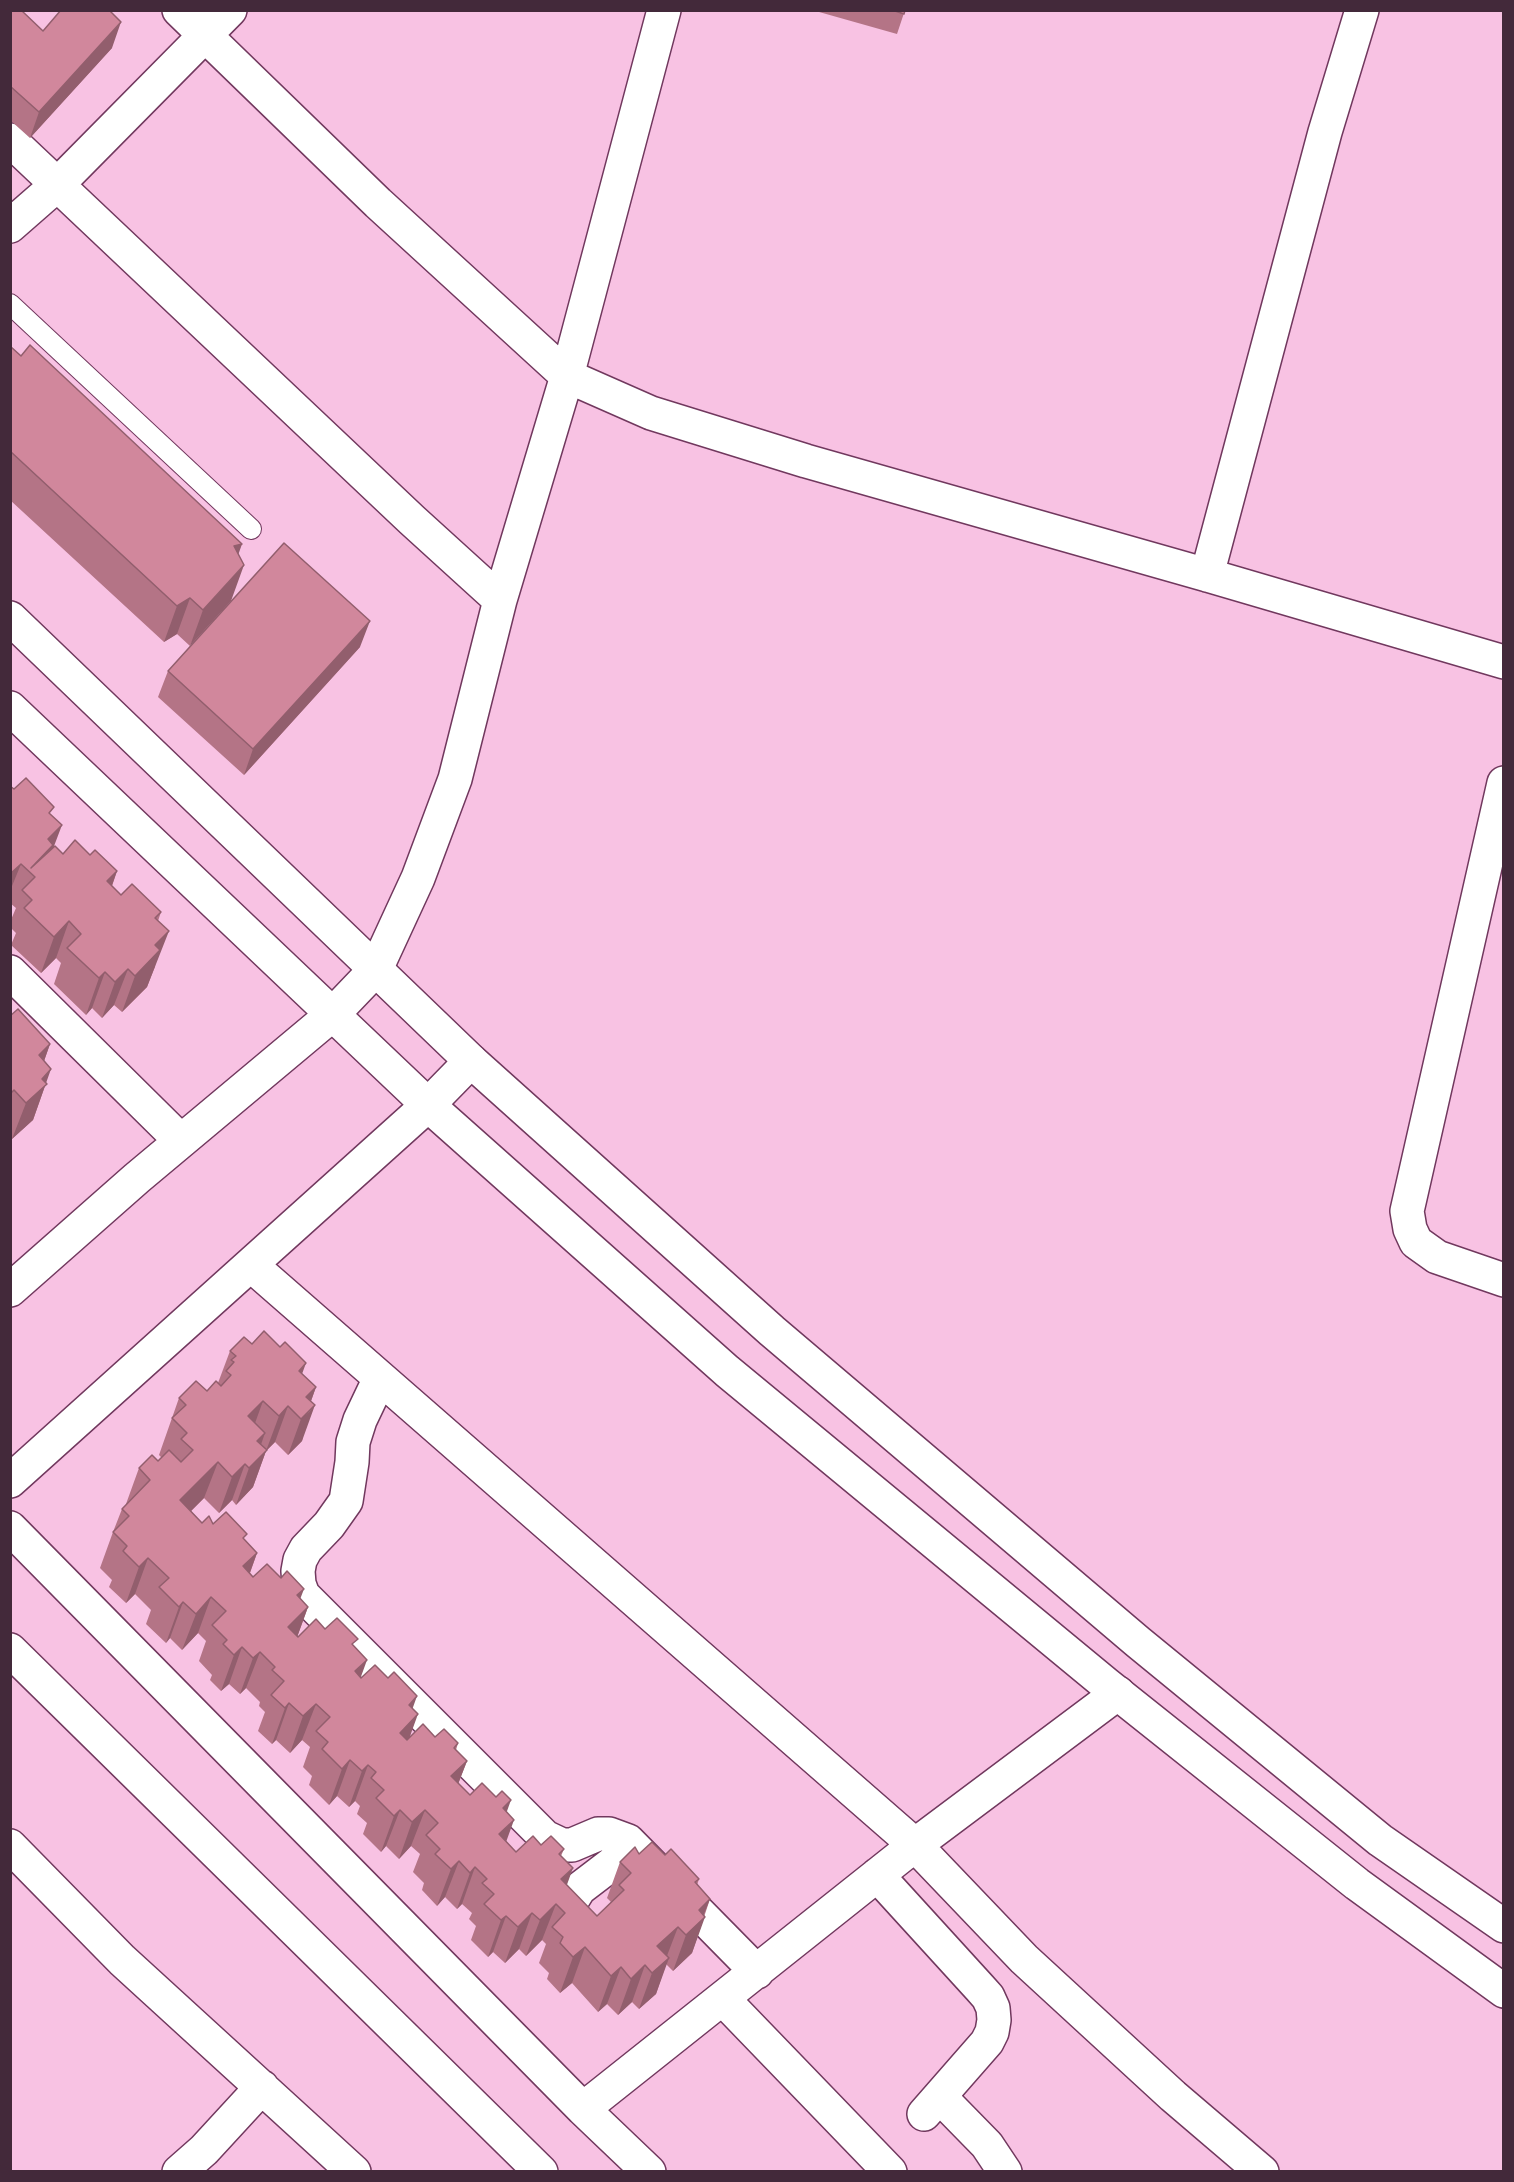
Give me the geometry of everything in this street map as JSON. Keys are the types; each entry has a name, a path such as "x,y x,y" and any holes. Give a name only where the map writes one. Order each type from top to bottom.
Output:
{"street":[{"path":"179,10 378,203 567,376 651,413 806,461 1503,662"},
{"path":"10,226 57,184 230,10"},
{"path":"10,1290 181,1141 333,1014 376,969 418,878 455,779 500,600 567,376 664,10"},
{"path":"1207,575 1322,143 1362,10"},
{"path":"10,140 412,520 500,600"},
{"path":"10,618 471,1061 772,1331 1138,1642 1380,1840 1503,1926"},
{"path":"10,708 428,1105 727,1371 1118,1694 1357,1884 1503,1991"},
{"path":"1503,783 1407,1211 1410,1229 1416,1242 1437,1257 1503,1280"},
{"path":"10,972 181,1141"},
{"path":"10,1481 428,1105 471,1061"},
{"path":"251,1264 915,1845 1024,1959 1173,2096 1262,2172"},
{"path":"380,1378 356,1431 346,1501 329,1525 306,1549 300,1560 298,1578 303,1594 545,1837 562,1845 572,1845 598,1834 609,1834 628,1841 757,1972"},
{"path":"10,1528 583,2109 649,2172"},
{"path":"10,1650 525,2167"},
{"path":"583,2109 915,1845 1118,1694"},
{"path":"10,1846 122,1960 354,2172"},
{"path":"563,1923 568,1905 579,1889 634,1847"},
{"path":"878,1875 984,1992 993,2008 992,2032 987,2042 932,2105 987,2145 1005,2172"},
{"path":"723,1999 890,2172"},
{"path":"179,2172 204,2150 262,2087"}],"lane":[{"path":"10,304 251,529"}],"building":[{"path":"10,10 21,10 43,31 61,10 109,10 121,22 39,112 10,86"},
{"path":"892,10 905,10 904,14"},
{"path":"30,345 242,544 234,546 244,565 203,610 190,598 177,606 10,451 10,346 21,356"},
{"path":"284,543 370,621 253,749 168,671"},
{"path":"26,778 54,807 49,813 62,825 48,839 53,845 31,868 55,846 63,854 75,840 90,855 95,850 117,871 107,881 121,895 132,884 161,912 155,918 169,931 155,945 160,950 135,976 128,969 115,982 105,972 99,978 67,948 81,934 69,921 54,937 24,908 32,900 22,890 35,877 21,864 10,874 10,786 14,789"},
{"path":"18,1009 50,1044 39,1055 51,1069 42,1079 47,1084 26,1103 14,1090 10,1094 10,1016"},
{"path":"264,1331 280,1347 285,1342 306,1363 299,1371 316,1387 306,1397 315,1405 301,1419 288,1406 279,1416 263,1401 248,1416 265,1433 257,1441 267,1450 249,1468 245,1464 232,1477 218,1462 180,1500 202,1523 209,1516 213,1524 226,1512 247,1534 243,1538 257,1553 243,1566 253,1577 267,1564 281,1578 287,1571 304,1589 297,1595 308,1607 288,1627 298,1637 316,1619 325,1629 337,1618 358,1639 352,1644 367,1660 355,1671 361,1678 375,1665 388,1678 394,1672 417,1696 409,1705 418,1714 400,1733 407,1740 423,1724 435,1737 444,1729 458,1743 454,1748 467,1761 451,1776 470,1795 482,1783 496,1797 502,1791 511,1800 503,1808 514,1820 499,1834 516,1852 533,1836 541,1845 551,1836 564,1849 559,1854 573,1868 561,1879 597,1916 624,1890 619,1885 631,1873 620,1862 635,1847 639,1854 652,1842 665,1855 671,1849 699,1879 695,1882 710,1899 699,1910 705,1917 686,1935 678,1927 657,1946 669,1958 652,1973 645,1965 631,1979 621,1967 611,1976 585,1947 573,1957 560,1943 563,1937 552,1927 565,1913 556,1904 540,1920 532,1913 518,1927 506,1916 501,1920 484,1904 494,1894 482,1883 487,1879 475,1867 470,1873 459,1861 451,1869 435,1854 440,1849 426,1835 438,1823 425,1810 412,1822 400,1810 394,1816 376,1798 384,1790 371,1778 376,1772 368,1765 362,1771 350,1760 342,1769 322,1749 328,1742 316,1731 330,1717 316,1704 303,1716 289,1703 285,1708 271,1695 284,1681 272,1670 275,1667 260,1652 253,1658 242,1647 234,1655 223,1644 227,1640 212,1625 226,1611 211,1597 196,1614 183,1602 179,1607 159,1587 169,1578 148,1558 139,1567 123,1551 127,1546 113,1532 129,1516 122,1509 150,1480 139,1468 152,1455 158,1461 169,1450 181,1462 193,1450 181,1439 187,1433 172,1418 186,1405 179,1398 196,1381 207,1391 216,1381 221,1386 231,1375 226,1371 234,1362 231,1360 236,1356 230,1351 244,1337 252,1344"}]}
